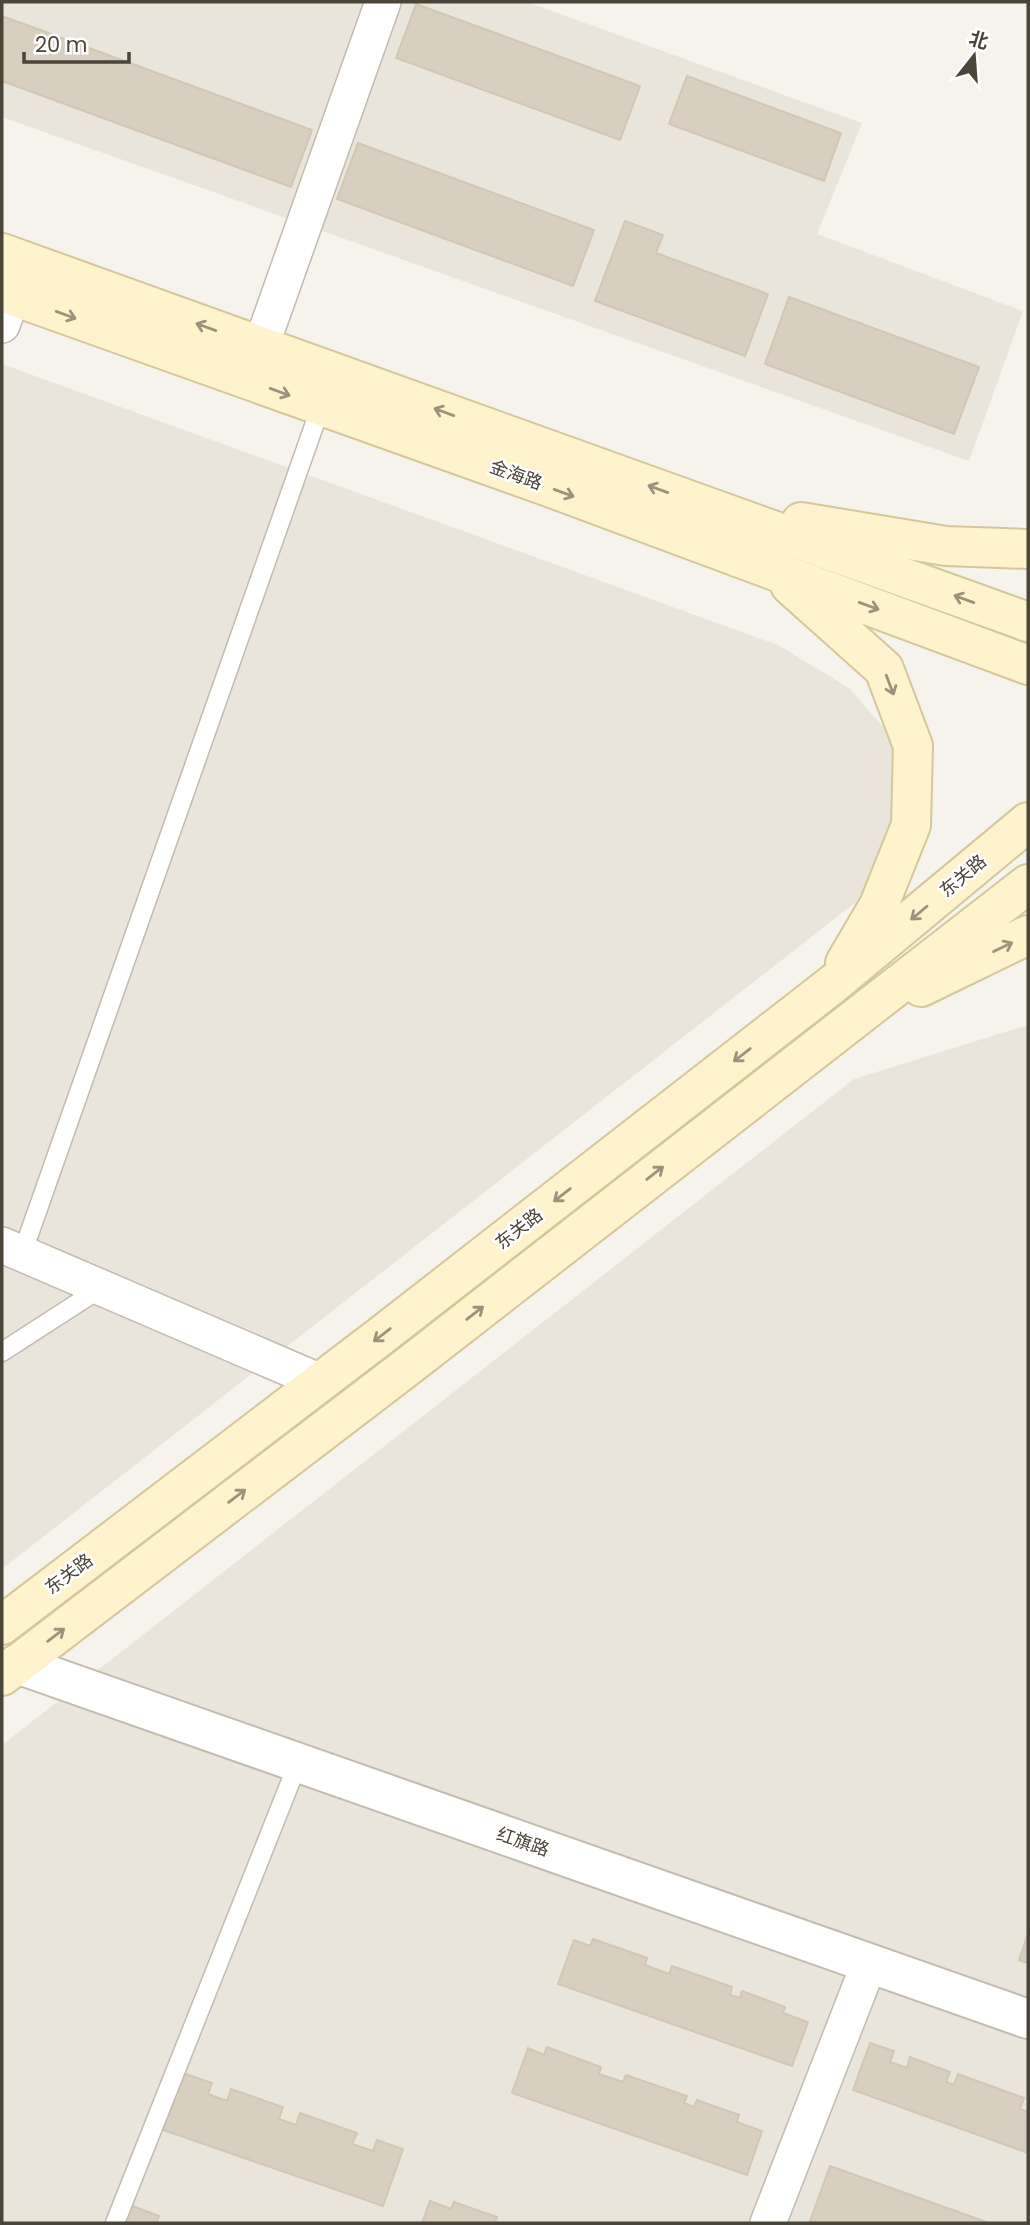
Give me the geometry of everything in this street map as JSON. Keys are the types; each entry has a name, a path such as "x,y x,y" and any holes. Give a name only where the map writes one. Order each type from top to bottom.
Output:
{"main road":[{"name":"金海路","path":"2,253 1028,622"},
{"name":"金海路","path":"5,304 321,406 1028,665"},
{"path":"706,506 946,546 1028,549"},
{"path":"773,570 884,669 914,746 911,825 879,905 833,984"},
{"name":"东关路","path":"2,1625 321,1382 833,984 1028,822"},
{"path":"9,1670 407,1367 1028,884"},
{"path":"853,1020 1028,935"}],"street":[{"path":"261,346 383,2"},
{"path":"12,1250 321,1382"},
{"name":"红旗路","path":"9,1670 298,1763 1028,2020"},
{"path":"768,2223 869,1964"}],"lane":[{"path":"12,1250 321,406"},
{"path":"2,1352 101,1287"},
{"path":"115,2223 298,1763"}],"shaded area":[{"path":"2,2 527,2 862,123 817,234 1023,311 969,461 2,117"},
{"path":"2,364 778,645 849,688 884,728 898,759 898,803 889,845 856,902 2,1569"},
{"path":"1028,1025 1028,2223 2,2223 2,1745 854,1079"}],"building":[{"path":"416,4 640,86 620,140 396,58"},
{"path":"2,16 312,130 291,187 2,81"},
{"path":"687,76 841,133 824,181 669,124"},
{"path":"358,143 594,230 573,286 337,199"},
{"path":"625,221 663,235 656,253 768,294 745,356 595,301"},
{"path":"789,297 979,367 954,434 765,364"},
{"path":"1028,1933 1028,1963 1019,1960"},
{"path":"593,1939 647,1958 645,1965 669,1974 672,1966 732,1987 730,1995 740,1998 742,1991 785,2007 783,2013 808,2022 792,2066 558,1984 574,1940 590,1946"},
{"path":"870,2043 894,2051 890,2062 907,2068 910,2057 950,2072 946,2082 954,2085 958,2074 1024,2098 1020,2109 1028,2112 1028,2153 853,2090"},
{"path":"547,2047 601,2067 599,2074 623,2082 626,2075 687,2096 684,2103 694,2107 697,2100 739,2115 737,2122 762,2131 747,2175 512,2093 528,2048 544,2055"},
{"path":"183,2073 212,2083 208,2094 227,2101 231,2089 283,2107 279,2119 296,2125 300,2113 357,2133 352,2144 373,2151 377,2140 403,2149 383,2206 163,2130"},
{"path":"830,2166 989,2223 810,2221"},
{"path":"430,2201 451,2209 454,2202 497,2217 495,2223 422,2223"},
{"path":"130,2205 159,2216 156,2223 124,2223"}]}
